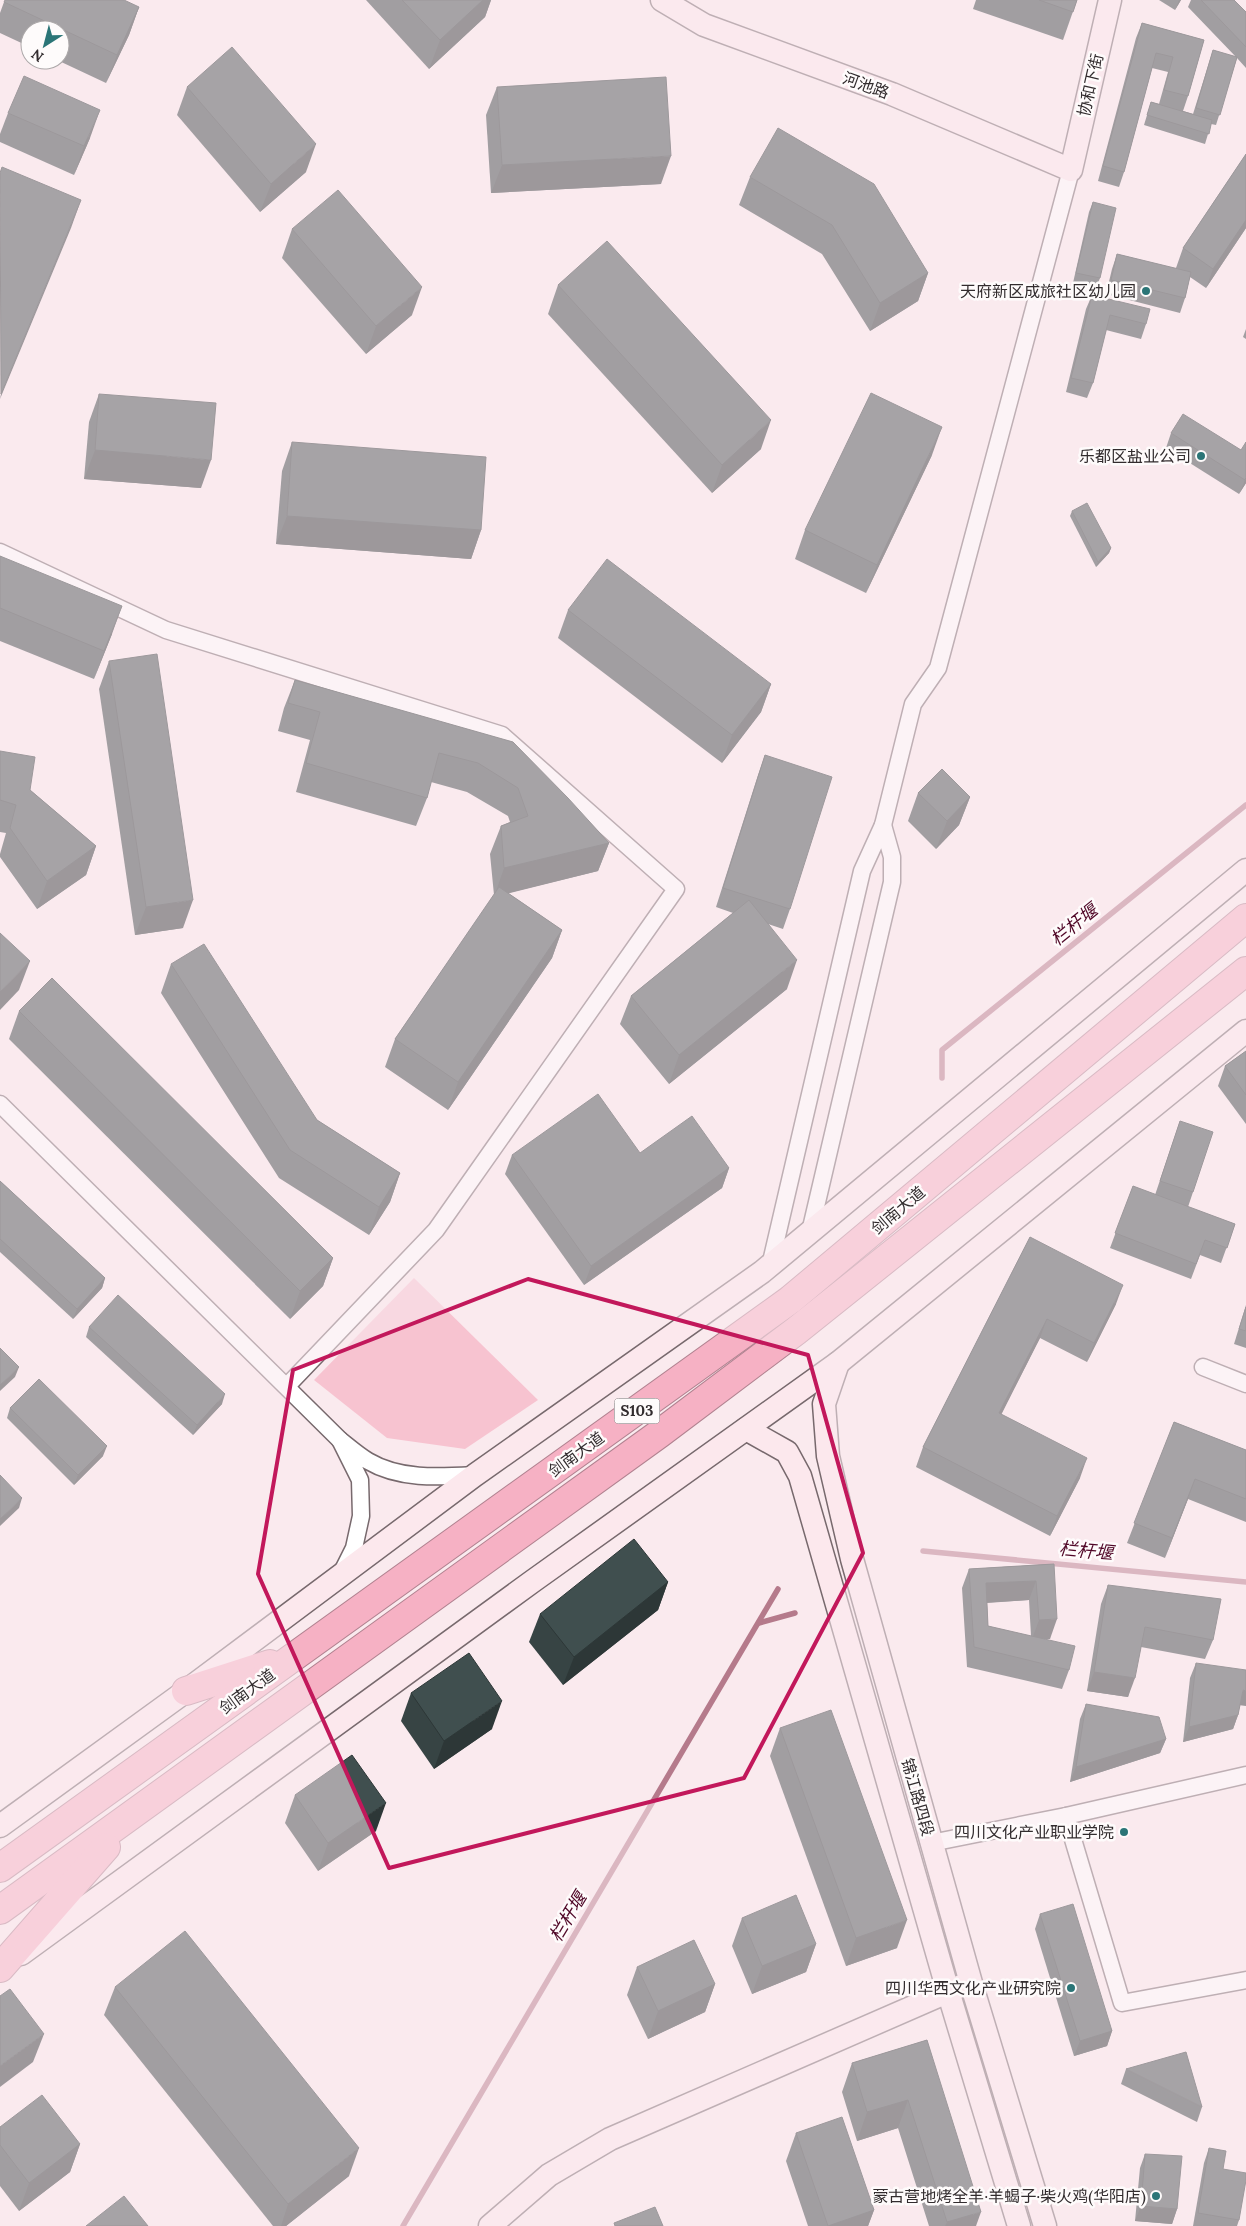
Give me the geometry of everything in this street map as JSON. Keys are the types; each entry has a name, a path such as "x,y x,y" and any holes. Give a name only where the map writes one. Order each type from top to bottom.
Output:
{"highway":[{"name":"剑南大道","path":"0,1868 790,1300 1246,918"},
{"name":"剑南大道","path":"0,1910 659,1434 796,1332 1246,971"},
{"path":"186,1691 296,1656"},
{"path":"0,1969 137,1812"}],"main road":[{"name":"河池路","path":"662,0 704,25 892,94 1071,170"},
{"name":"协和下街","path":"1071,170 1110,0"},
{"path":"0,1826 186,1691 475,1475 770,1266 1246,870"},
{"path":"0,1969 838,1363 1246,1031"},
{"name":"锦江路四段","path":"838,1363 824,1404 828,1456 852,1559 971,1982 1045,2226"},
{"name":"锦江路四段","path":"746,1429 787,1452 800,1476 948,1991 1019,2226"},
{"path":"490,2226 549,2175 610,2139 971,1982"}],"street":[{"path":"770,1266 862,871 883,825 913,704 938,668 1071,170"},
{"path":"0,552 166,630 502,735 676,889 436,1230 287,1386"},
{"path":"810,1232 892,882 892,858 883,825"},
{"path":"0,1104 340,1440 369,1462 400,1473 427,1477 475,1475"},
{"path":"1203,1367 1246,1384"},
{"path":"340,1440 360,1480 361,1516 354,1548 341,1574"},
{"path":"931,1843 1066,1816 1246,1775"},
{"path":"1066,1816 1122,2004 1246,1980"}],"highlighted area":[{"path":"528,1279 808,1355 863,1553 744,1778 389,1868 258,1574 293,1370"}],"shaded area":[{"path":"414,1278 538,1400 465,1449 387,1438 314,1380"}],"building":[{"path":"5,0 124,0 139,7 117,55 70,33 70,20 42,20 4,2"},
{"path":"402,0 483,0 440,40"},
{"path":"1039,0 1077,0 1073,12"},
{"path":"1201,0 1234,0 1246,12 1246,47"},
{"path":"1142,23 1204,40 1188,96 1164,90 1173,57 1156,53 1124,172 1103,166"},
{"path":"232,47 316,144 271,184 187,87"},
{"path":"1213,50 1237,57 1220,115 1196,108"},
{"path":"24,76 100,110 84,146 8,113"},
{"path":"666,77 671,156 502,165 497,87"},
{"path":"1151,102 1212,120 1209,134 1147,115"},
{"path":"778,128 874,184 928,273 880,303 832,225 750,177"},
{"path":"1246,154 1246,220 1213,269 1183,248"},
{"path":"2,167 81,200 1,394 0,173"},
{"path":"338,190 422,287 376,326 292,229"},
{"path":"1093,202 1116,208 1100,278 1076,273"},
{"path":"607,241 771,420 722,465 558,285"},
{"path":"1117,254 1191,272 1185,298 1111,280"},
{"path":"1092,295 1150,309 1146,324 1110,315 1093,383 1071,378"},
{"path":"871,393 942,427 877,565 805,530"},
{"path":"99,394 216,403 211,460 95,450"},
{"path":"1183,414 1241,450 1246,442 1245,480 1171,433"},
{"path":"292,442 486,457 481,530 287,516"},
{"path":"1087,503 1111,548 1098,562 1072,511"},
{"path":"0,556 122,606 104,651 0,608"},
{"path":"607,559 771,684 732,735 568,610"},
{"path":"157,654 193,900 146,907 109,661"},
{"path":"295,680 513,742 609,843 504,868 501,826 528,816 518,788 478,763 439,753 427,798 306,763 320,712 288,703"},
{"path":"0,751 35,757 30,790 96,846 47,881 10,828 16,805 0,800"},
{"path":"765,755 832,777 790,909 723,888"},
{"path":"942,769 970,797 947,821 918,793"},
{"path":"499,887 562,930 458,1082 395,1039"},
{"path":"749,900 797,960 679,1055 631,996"},
{"path":"0,933 30,961 0,992"},
{"path":"204,944 317,1120 400,1173 379,1207 290,1150 171,964"},
{"path":"52,978 333,1258 300,1291 19,1011"},
{"path":"1246,1051 1246,1095 1225,1066"},
{"path":"598,1094 640,1153 692,1116 729,1168 591,1266 512,1155"},
{"path":"1180,1121 1213,1132 1193,1192 1160,1181"},
{"path":"0,1181 105,1278 77,1309 0,1239"},
{"path":"1133,1186 1235,1224 1227,1248 1205,1240 1196,1264 1115,1233"},
{"path":"1030,1237 1123,1285 1094,1343 1047,1319 999,1413 1087,1458 1057,1516 923,1447"},
{"path":"118,1295 225,1394 197,1425 89,1327"},
{"path":"1246,1307 1246,1331 1239,1329"},
{"path":"0,1348 19,1367 0,1385"},
{"path":"39,1379 107,1446 78,1475 10,1408"},
{"path":"1174,1422 1246,1450 1246,1499 1195,1479 1172,1538 1134,1523"},
{"path":"0,1475 22,1498 0,1519"},
{"path":"634,1539 668,1582 574,1657 540,1614"},
{"path":"1054,1564 1057,1619 1039,1620 1036,1581 986,1583 988,1626 1075,1646 1069,1670 974,1647 969,1569"},
{"path":"1108,1585 1221,1599 1213,1640 1145,1627 1135,1678 1094,1672"},
{"path":"469,1653 502,1701 444,1741 411,1693"},
{"path":"1196,1663 1246,1670 1246,1691 1243,1690 1238,1715 1189,1727"},
{"path":"1086,1704 1159,1717 1166,1739 1076,1767"},
{"path":"831,1710 907,1920 856,1938 780,1728"},
{"path":"352,1755 386,1803 328,1843 295,1795"},
{"path":"796,1895 816,1944 762,1966 742,1918"},
{"name":"四川华西文化产业研究院","path":"1073,1904 1112,2031 1080,2041 1040,1914"},
{"path":"185,1931 359,2148 288,2204 115,1987"},
{"path":"694,1940 715,1984 658,2011 637,1967"},
{"path":"10,1989 44,2034 0,2066 0,1996"},
{"path":"927,2040 981,2212 947,2222 908,2100 867,2112 852,2063"},
{"path":"1186,2052 1202,2107 1126,2069"},
{"path":"42,2095 80,2144 29,2183 0,2145 0,2127"},
{"path":"842,2117 874,2210 828,2226 796,2133"},
{"path":"1209,2148 1226,2151 1223,2169 1246,2173 1239,2220 1198,2213"},
{"name":"蒙古营地烤全羊·羊蝎子·柴火鸡(华阳店)","path":"1145,2154 1182,2156 1177,2209 1141,2206"},
{"path":"124,2196 148,2226 86,2226"},
{"path":"655,2207 663,2226 615,2226 614,2223"}],"waterway":[{"name":"栏杆堰","path":"942,1078 942,1050 1246,805"},
{"name":"栏杆堰","path":"923,1551 1246,1582"},
{"name":"栏杆堰","path":"403,2226 778,1589"},
{"name":"栏杆堰","path":"759,1623 795,1613"}],"place":[{"name":"天府新区成旅社区幼儿园","path":"1146,291"},
{"name":"乐都区盐业公司","path":"1201,456"},
{"name":"四川文化产业职业学院","path":"1124,1832"},
{"name":"四川华西文化产业研究院","path":"1071,1988"},
{"name":"蒙古营地烤全羊·羊蝎子·柴火鸡(华阳店)","path":"1156,2196"}]}
